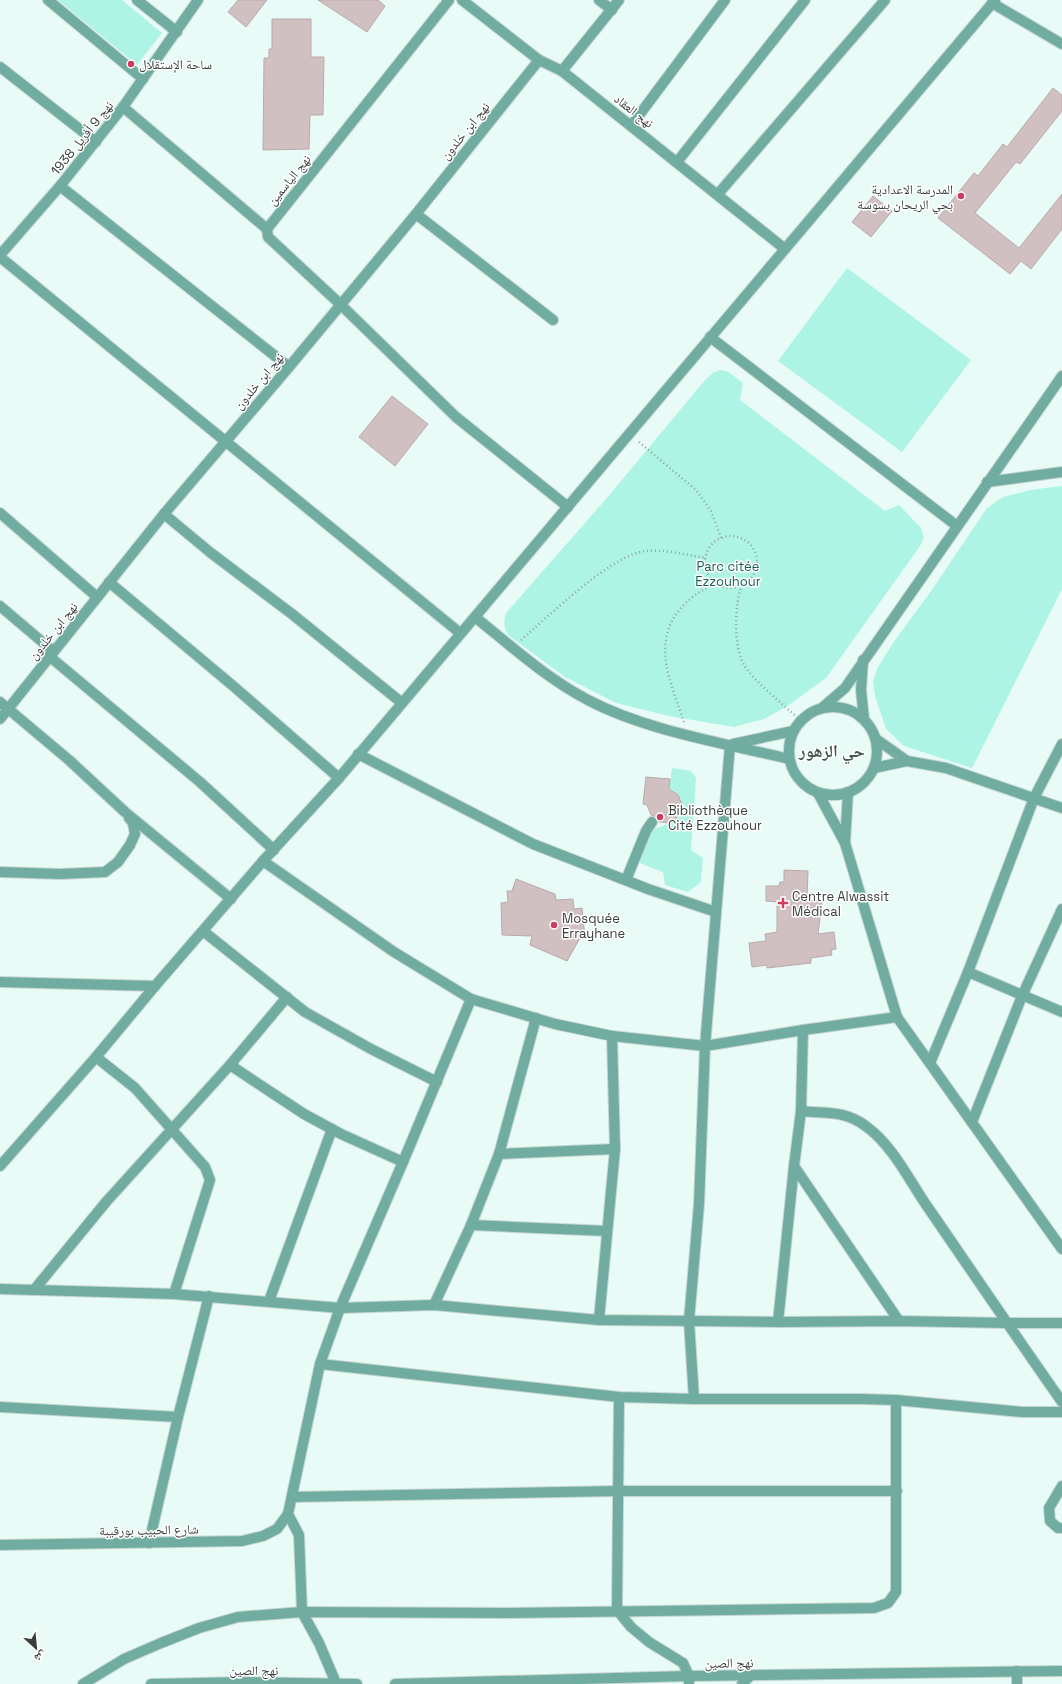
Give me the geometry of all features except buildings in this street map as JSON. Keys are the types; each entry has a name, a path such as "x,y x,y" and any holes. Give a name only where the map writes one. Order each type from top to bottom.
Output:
{"street":[{"path":"48,0 143,79"},
{"path":"137,0 177,32"},
{"name":"نهج 9 أفريل 1938","path":"0,256 96,142 177,32 198,0"},
{"name":"نهج الياسمين","path":"266,229 449,0"},
{"name":"نهج العقاد","path":"462,0 539,60 562,71 785,249"},
{"path":"599,0 612,10"},
{"path":"562,71 619,0"},
{"path":"631,126 725,0"},
{"path":"677,162 805,0"},
{"path":"718,194 885,0"},
{"path":"0,1166 96,1057 263,861 339,778 994,2 1062,44"},
{"name":"نهج ابن خلدون","path":"0,719 4,706 51,653 164,514 416,214 539,60"},
{"path":"0,67 96,142"},
{"path":"123,107 266,229 268,237 340,304 456,417 568,507"},
{"path":"60,186 289,367"},
{"path":"416,214 553,320"},
{"path":"0,256 460,633"},
{"path":"710,337 957,526"},
{"path":"823,707 845,688 863,660 1062,376"},
{"path":"987,482 1062,472"},
{"path":"0,513 97,597"},
{"path":"164,514 211,553 292,614 402,703"},
{"path":"109,582 232,685 339,778"},
{"path":"0,606 51,653 200,782 274,850"},
{"path":"475,617 542,672 588,700 633,719 789,759"},
{"path":"863,660 861,690 864,719"},
{"path":"4,706 69,760 125,812 231,899"},
{"path":"838,706 852,710 864,719 872,728 876,739 877,754 874,768 863,783 848,792 833,795 818,792 804,785 794,774 789,759 789,745 793,731 800,720 810,712 823,707 838,706"},
{"path":"730,745 793,731"},
{"path":"876,739 907,762"},
{"path":"930,1063 968,972 1034,798 1062,744"},
{"path":"694,1399 689,1321 699,1204 705,1046 730,745"},
{"path":"358,754 533,844 626,880 716,912"},
{"path":"874,768 907,762 946,768 1062,808"},
{"path":"818,792 845,844 897,1017 1062,1249"},
{"path":"845,844 848,792"},
{"path":"0,872 60,874 104,872 118,862 130,845 135,834 134,823 125,812"},
{"path":"626,880 646,831 652,822"},
{"path":"263,861 394,952 471,999 556,1024 612,1036 705,1046 897,1017"},
{"path":"972,1122 1022,996 1062,909"},
{"path":"203,931 305,1012 371,1049 437,1082"},
{"path":"968,972 1062,1012"},
{"path":"0,982 155,986"},
{"path":"34,1290 106,1202 230,1065 286,997"},
{"path":"336,1683 319,1643 302,1612 299,1535 288,1514 320,1364 340,1308 471,999"},
{"path":"434,1306 471,1225 499,1154 536,1018"},
{"path":"778,1322 801,1110 803,1030"},
{"path":"599,1320 615,1149 612,1036"},
{"path":"96,1057 135,1088 205,1167 210,1180 174,1294"},
{"path":"230,1065 304,1114 332,1129 403,1162"},
{"path":"801,1110 825,1114 836,1113 847,1115 867,1127 876,1135 895,1157 925,1205 1062,1402"},
{"path":"269,1301 332,1129"},
{"path":"499,1154 615,1149"},
{"path":"794,1166 899,1321"},
{"path":"471,1225 607,1231"},
{"path":"0,1289 174,1294 340,1308 434,1306 599,1320 1062,1323"},
{"path":"150,1543 178,1416 209,1296"},
{"path":"320,1364 619,1397 694,1399 861,1398 1022,1412 1062,1412"},
{"path":"619,1397 618,1610 630,1626 649,1642 683,1663 689,1680"},
{"path":"83,1684 124,1659 199,1628 238,1617 302,1612 509,1613 618,1610 874,1608 888,1603 896,1592 896,1400"},
{"path":"0,1407 178,1416"},
{"path":"1062,1486 1049,1508 1050,1521 1058,1528 1062,1528"},
{"path":"292,1497 618,1491 897,1491"},
{"name":"شارع الحبيب بورقيبة","path":"0,1545 242,1541 263,1536 277,1529 288,1514"},
{"path":"1017,1671 1017,1684"},
{"name":"نهج الصين","path":"395,1684 689,1680 750,1676 1062,1671"},
{"path":"742,1684 750,1676"},
{"name":"نهج الصين","path":"152,1684 245,1682 357,1684"}],"path":[{"path":"630,433 696,490 711,511 721,538"},
{"path":"734,536 742,538 754,549 757,557 757,565 755,573 750,580 742,585 725,587 710,577 706,569 706,558 707,552 712,544 721,538 734,536"},
{"path":"513,648 597,575 633,554 657,551 706,558"},
{"path":"688,734 668,674 664,653 665,640 668,628 676,614 688,601 704,589 717,583"},
{"path":"742,585 737,597 736,626 738,650 743,664 752,675 800,720"}],"green space":[{"path":"58,0 122,0 162,33 137,65"},
{"path":"847,268 971,360 902,452 778,361"},
{"name":"Parc citée Ezzouhour","path":"720,370 727,371 743,383 740,400 885,511 899,505 921,528 924,537 920,546 826,678 786,707 764,719 734,727 669,716 616,703 565,677 508,635 504,622 506,613 606,499 705,380 714,372"},
{"path":"1062,486 1062,589 972,768 904,746 886,729 875,696 873,681 878,667 987,508 1003,497 1030,490"},
{"path":"672,768 691,771 696,778 691,850 703,858 701,882 688,892 665,885 663,872 637,862 651,830 672,822 680,815 682,805 680,798 669,790"}],"place":[{"name":"ساحة اﻹستقلال","path":"131,64"},
{"name":"المدرسة الاعدادية بحي الريحان بسوسة","path":"961,196"},
{"name":"Bibliothèque Cité Ezzouhour","path":"660,817"},
{"name":"Centre Alwassit Médical","path":"783,903"},
{"name":"Mosquée Errayhane","path":"554,925"}],"district":[{"name":"حي الزهور","path":"832,751"}]}
